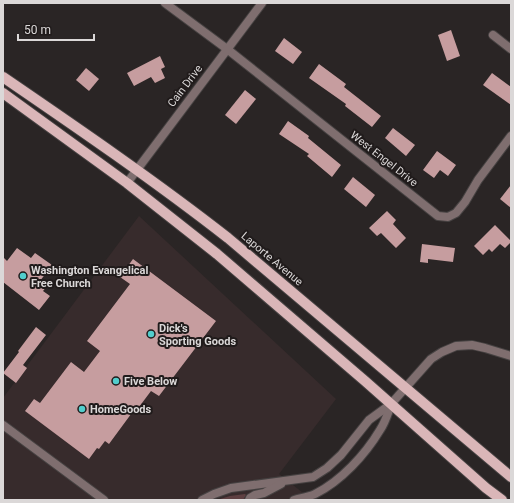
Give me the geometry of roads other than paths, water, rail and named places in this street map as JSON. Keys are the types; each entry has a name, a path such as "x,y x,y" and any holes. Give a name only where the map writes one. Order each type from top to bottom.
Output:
{"main road":[{"name":"Laporte Avenue","path":"3,77 137,169 228,238 511,477"},
{"path":"3,93 127,183 223,259 486,488 502,500"}],"street":[{"name":"West Engel Drive","path":"165,3 227,49 438,216 448,216 456,213 465,202 478,180 511,136"},
{"name":"Cain Drive","path":"127,183 262,3"},
{"path":"493,35 511,49"},
{"path":"202,500 231,488 313,477 327,468 340,455 369,420 391,404 431,359 442,352 456,346 472,345 511,356"},
{"path":"294,500 314,494 333,483 349,470 381,430 391,404"},
{"path":"3,425 104,500"},
{"path":"249,500 255,495 264,493 287,481"}],"place":[{"name":"Washington Evangelical Free Church","path":"23,276"},
{"name":"Dick's Sporting Goods","path":"151,334"},
{"name":"Five Below","path":"116,381"},
{"name":"HomeGoods","path":"82,409"}]}
